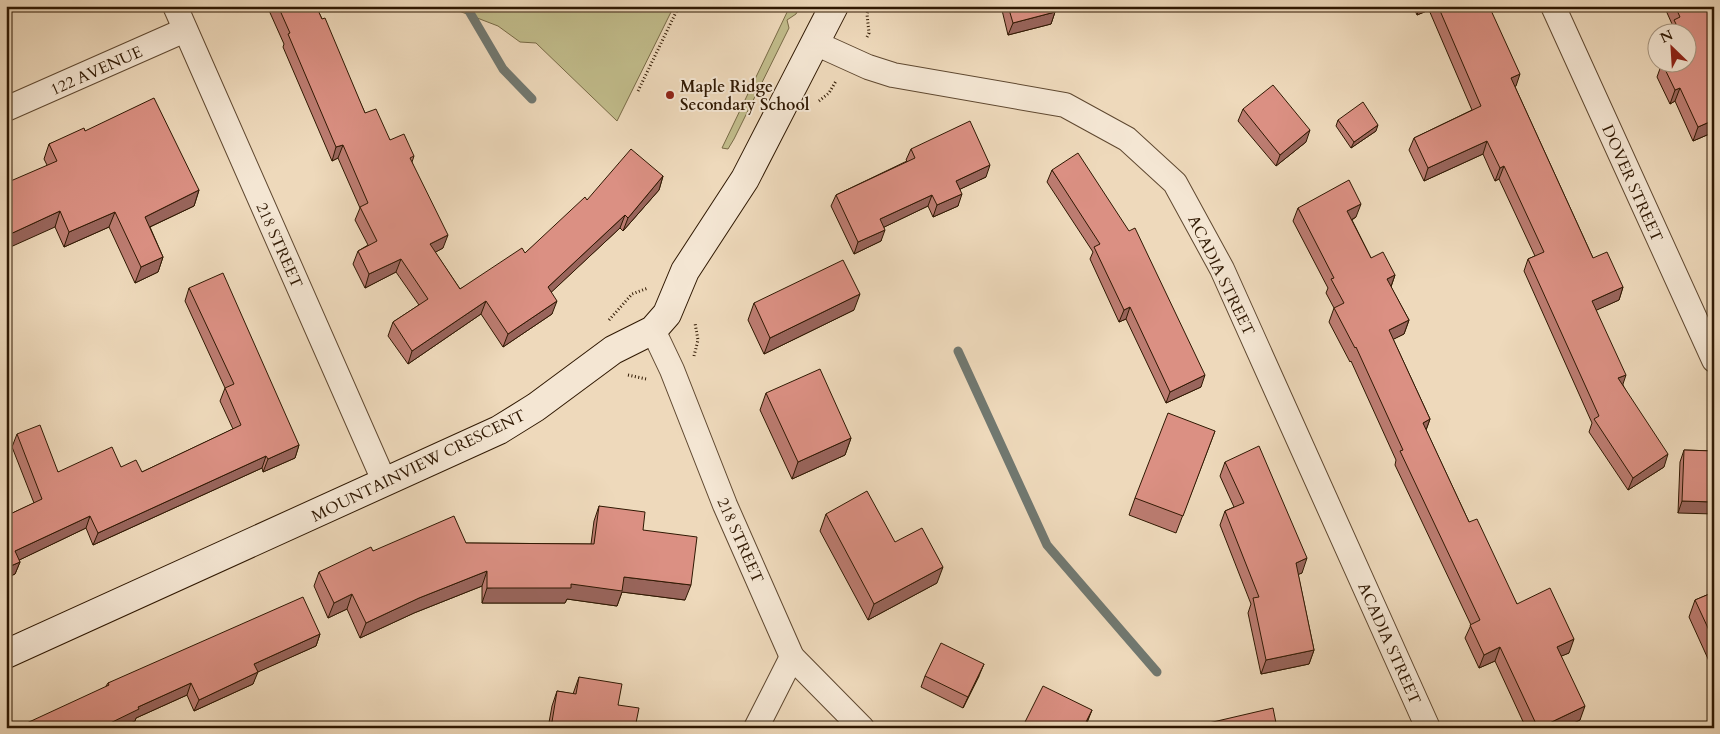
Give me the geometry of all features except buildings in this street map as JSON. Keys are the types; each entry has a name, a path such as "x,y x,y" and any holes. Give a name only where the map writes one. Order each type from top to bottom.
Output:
{"street":[{"name":"218 STREET","path":"174,6 385,483"},
{"path":"815,43 834,6"},
{"name":"DOVER STREET","path":"1553,6 1714,360"},
{"name":"122 AVENUE","path":"6,109 185,30"},
{"name":"MOUNTAINVIEW CRESCENT","path":"6,654 385,483 518,419 613,350 653,330 672,307 690,263 745,179 815,43"},
{"name":"ACADIA STREET","path":"815,43 868,67 893,75 1065,105 1127,139 1175,183 1222,269 1428,728"},
{"name":"218 STREET","path":"653,330 672,370 725,505 792,657 862,728"},
{"path":"756,728 792,657"}],"path":[{"path":"638,91 679,6"},
{"path":"869,6 867,14 870,33"},
{"path":"607,323 632,294 656,283"}],"shaded area":[{"path":"457,6 674,6 617,121 536,43 520,42 498,26 459,11"},
{"path":"790,6 800,6 796,14 787,20 789,28 734,139 728,149 722,148"}],"waterway":[{"path":"466,6 503,69 532,99"},
{"path":"958,351 1047,545 1157,672"}],"place":[{"name":"Maple Ridge Secondary School","path":"670,95"}]}
